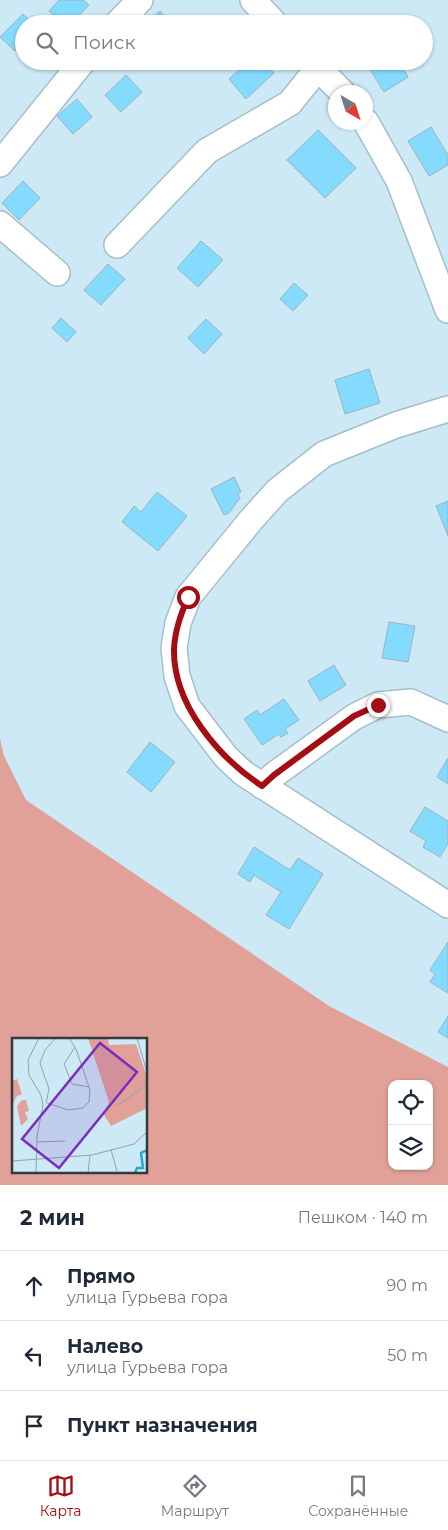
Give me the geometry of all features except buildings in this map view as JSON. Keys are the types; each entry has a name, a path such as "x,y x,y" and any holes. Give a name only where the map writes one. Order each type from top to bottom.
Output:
{"street":[{"path":"126,15 140,0"},
{"path":"253,0 267,15"},
{"path":"0,164 76,70"},
{"path":"118,245 206,152 290,103 311,70"},
{"path":"319,70 335,85"},
{"path":"370,130 399,181 448,310"},
{"path":"0,224 57,272"},
{"path":"448,409 396,425 324,454 278,491 251,520 188,597 178,623 174,648 176,676 187,706 226,757 243,773 448,905"},
{"path":"262,786 354,716 378,705 411,702 448,719"}],"shaded area":[{"path":"0,739 4,756 26,800 329,1006 448,1067 448,1185 0,1185"}],"route":[{"path":"188,597 178,623 174,648 176,676 187,706 226,757 243,773 262,786 354,716 378,705"}]}
